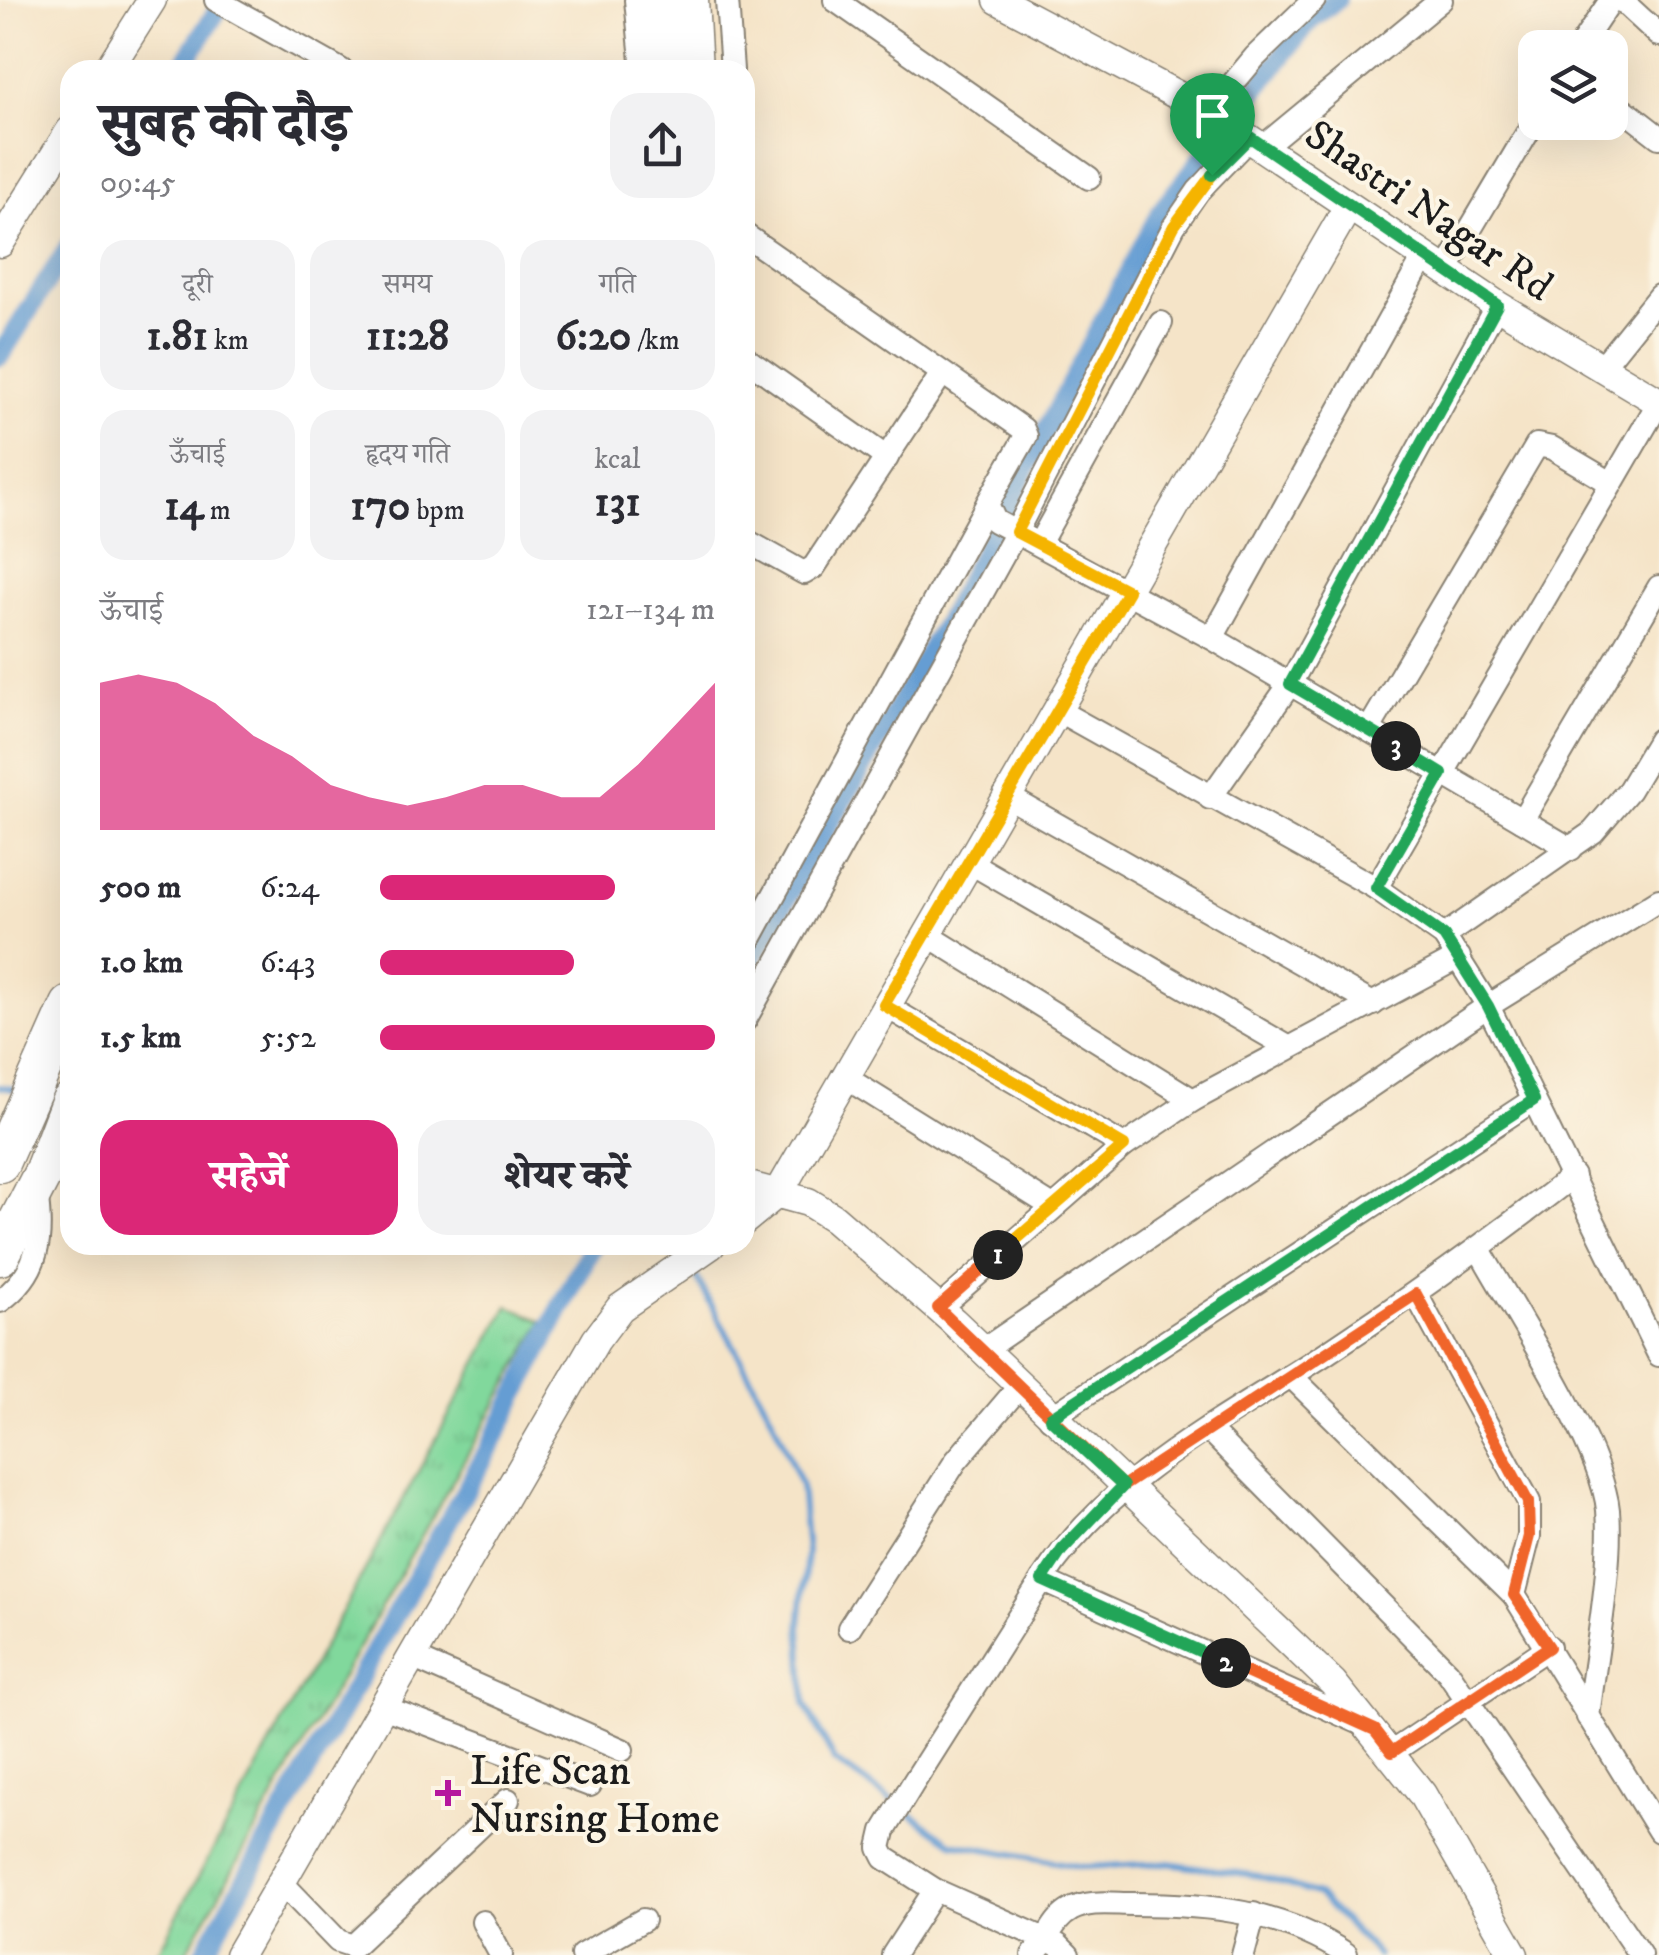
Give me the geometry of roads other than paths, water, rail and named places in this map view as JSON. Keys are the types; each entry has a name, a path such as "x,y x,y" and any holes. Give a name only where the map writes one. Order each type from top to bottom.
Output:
{"highway":[{"path":"662,0 663,60"},
{"path":"688,0 692,60"},
{"path":"1,1162 60,1027"},
{"path":"0,1256 38,1182 60,1127"}],"street":[{"path":"114,60 152,0"},
{"path":"216,0 322,60"},
{"path":"636,0 642,60"},
{"path":"727,0 731,60"},
{"path":"835,0 1089,178"},
{"name":"Shastri Nagar Rd","path":"998,0 1236,129 1497,305 1659,402"},
{"path":"755,931 1180,216 1212,175 1236,129 1255,57 1314,0"},
{"path":"1236,129 1441,0"},
{"path":"1591,30 1611,0"},
{"path":"1621,0 1659,34"},
{"path":"1628,113 1659,137"},
{"path":"1212,638 1435,264 1521,140"},
{"path":"0,242 60,147"},
{"path":"755,1212 779,1192 1005,795 1128,591 1348,208"},
{"path":"755,242 1025,433 1001,522 755,1001"},
{"path":"1602,368 1659,296"},
{"path":"1210,798 1290,684 1497,305"},
{"path":"1039,544 1161,322"},
{"path":"755,365 887,458"},
{"path":"755,546 794,571 808,570 941,375"},
{"path":"1376,888 1659,402"},
{"path":"1369,729 1537,445 1552,448 1612,483"},
{"path":"1001,522 1212,638 1571,849"},
{"path":"1522,820 1659,587"},
{"path":"1057,710 1376,888 1444,936 1488,1006 1659,1355"},
{"path":"1444,936 1571,849 1615,809 1659,740"},
{"path":"1005,795 1373,1004"},
{"path":"969,862 1288,1047"},
{"path":"984,1350 1488,1006 1656,908"},
{"path":"926,934 1192,1100"},
{"path":"938,1308 1124,1146 1192,1100 1460,957"},
{"path":"884,1005 1124,1146"},
{"path":"843,1076 1053,1207"},
{"path":"1050,1418 1534,1100"},
{"path":"1068,1955 1041,1948 935,1890 885,1858 880,1848 884,1831 1042,1580 1062,1550 1123,1486 1416,1294 1573,1176"},
{"path":"0,1301 29,1272 38,1252 38,1182"},
{"path":"755,1187 779,1192 834,1218 984,1350 1050,1418 1320,1671 1384,1741 1422,1794 1514,1955"},
{"path":"1479,1248 1587,1445 1603,1485 1608,1534 1588,1717"},
{"path":"240,1955 596,1340 620,1308 696,1255"},
{"path":"1416,1294 1528,1502 1529,1536 1514,1595"},
{"path":"1291,1376 1514,1595 1659,1832"},
{"path":"848,1628 956,1461 1019,1387"},
{"path":"1208,1429 1448,1672 1640,1955"},
{"path":"1042,1580 1384,1741"},
{"path":"1384,1741 1470,1700 1549,1647"},
{"path":"412,1656 622,1750"},
{"path":"383,1707 590,1785"},
{"path":"282,1882 338,1941 353,1946 508,1800"},
{"path":"893,1955 935,1890"},
{"path":"1041,1948 1058,1918 1077,1906 1187,1904 1254,1914 1297,1926 1346,1954"},
{"path":"1243,1955 1254,1914"},
{"path":"582,1955 642,1920"},
{"path":"483,1922 502,1955"}],"waterway":[{"path":"186,60 224,0"},
{"path":"755,955 946,622 1161,211 1311,19 1337,0"},
{"path":"0,356 60,261"},
{"path":"0,1087 19,1090"},
{"path":"203,1955 486,1454 588,1255"},
{"path":"691,1267 772,1417 801,1485 807,1553 800,1626 805,1704 835,1761 952,1843 1083,1867 1168,1863 1259,1876 1318,1895 1378,1955"}],"place":[{"name":"Life Scan Nursing Home","path":"448,1793"}]}
